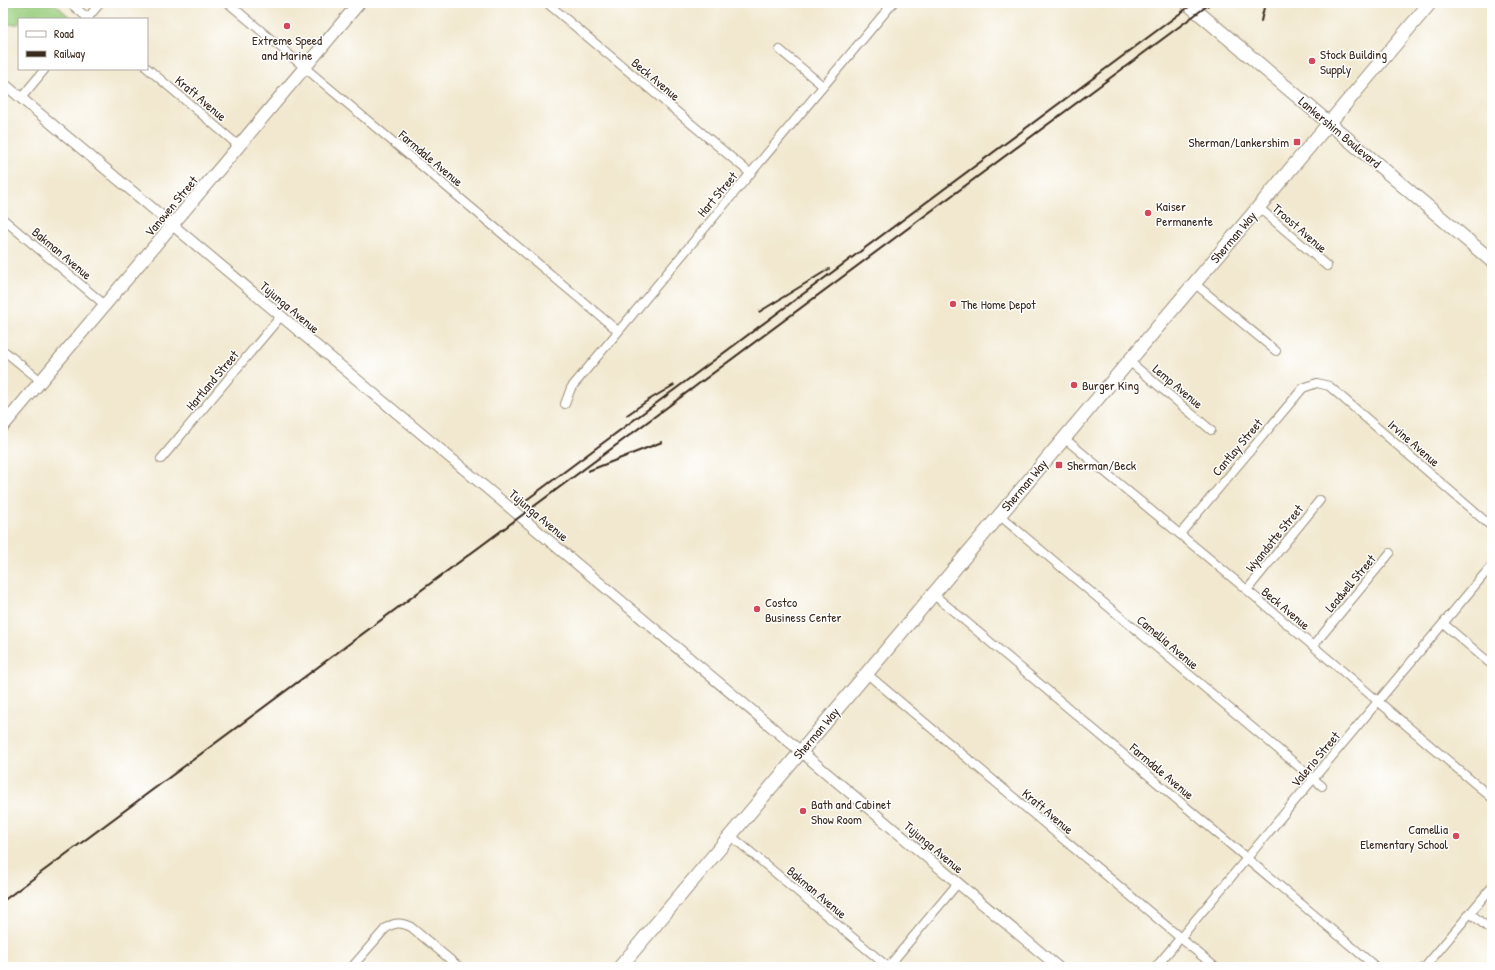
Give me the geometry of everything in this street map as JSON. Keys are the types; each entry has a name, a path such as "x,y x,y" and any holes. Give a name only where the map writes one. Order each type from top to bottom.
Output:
{"main road":[{"name":"Vanowen Street","path":"3,426 359,3"},
{"name":"Lankershim Boulevard","path":"1187,3 1492,261"},
{"name":"Sherman Way","path":"620,967 1430,3"}],"street":[{"path":"70,3 87,18"},
{"path":"89,18 100,3"},
{"name":"Farmdale Avenue","path":"228,3 618,331"},
{"name":"Beck Avenue","path":"547,3 750,173"},
{"name":"Hart Street","path":"565,404 571,388 893,3"},
{"path":"780,50 823,86"},
{"name":"Kraft Avenue","path":"148,69 239,146"},
{"path":"21,98 44,70"},
{"name":"Tujunga Avenue","path":"3,83 1058,967"},
{"name":"Troost Avenue","path":"1258,207 1327,266"},
{"name":"Bakman Avenue","path":"3,219 105,305"},
{"path":"1194,283 1276,351"},
{"name":"Hartland Street","path":"161,459 281,316"},
{"path":"3,350 41,381"},
{"name":"Lemp Avenue","path":"1129,360 1211,430"},
{"name":"Irvine Avenue","path":"1317,383 1329,386 1492,527"},
{"name":"Cantlay Street","path":"1180,534 1302,388 1317,383"},
{"name":"Beck Avenue","path":"1064,438 1247,590 1492,798"},
{"name":"Wyandotte Street","path":"1247,590 1320,500"},
{"name":"Camellia Avenue","path":"999,515 1322,786"},
{"name":"Leadwell Street","path":"1313,646 1390,553"},
{"name":"Valerio Street","path":"1156,967 1492,565"},
{"name":"Farmdale Avenue","path":"933,594 1376,967"},
{"path":"1444,624 1492,665"},
{"name":"Kraft Avenue","path":"866,673 1215,967"},
{"name":"Bakman Avenue","path":"730,835 888,967"},
{"path":"888,967 958,883"},
{"path":"1425,967 1492,887"},
{"path":"1470,913 1492,931"},
{"path":"352,967 385,928 396,923 411,927 458,967"}],"green space":[{"path":"3,3 54,3 71,18 18,18 18,24 3,25"}],"railway":[{"path":"525,501 1194,3"},
{"path":"3,901 1211,3"},
{"path":"1261,21 1265,3"},
{"path":"759,312 829,269"},
{"path":"627,415 674,385"},
{"path":"588,471 662,442"}],"place":[{"name":"Extreme Speed and Marine","path":"287,26"},
{"name":"Stock Building Supply","path":"1312,61"},
{"name":"Sherman/Lankershim","path":"1297,142"},
{"name":"Kaiser Permanente","path":"1148,213"},
{"name":"The Home Depot","path":"953,304"},
{"name":"Burger King","path":"1074,385"},
{"name":"Sherman/Beck","path":"1059,465"},
{"name":"Costco Business Center","path":"757,609"},
{"name":"Bath and Cabinet Show Room","path":"803,811"},
{"name":"Camellia Elementary School","path":"1456,836"}]}
